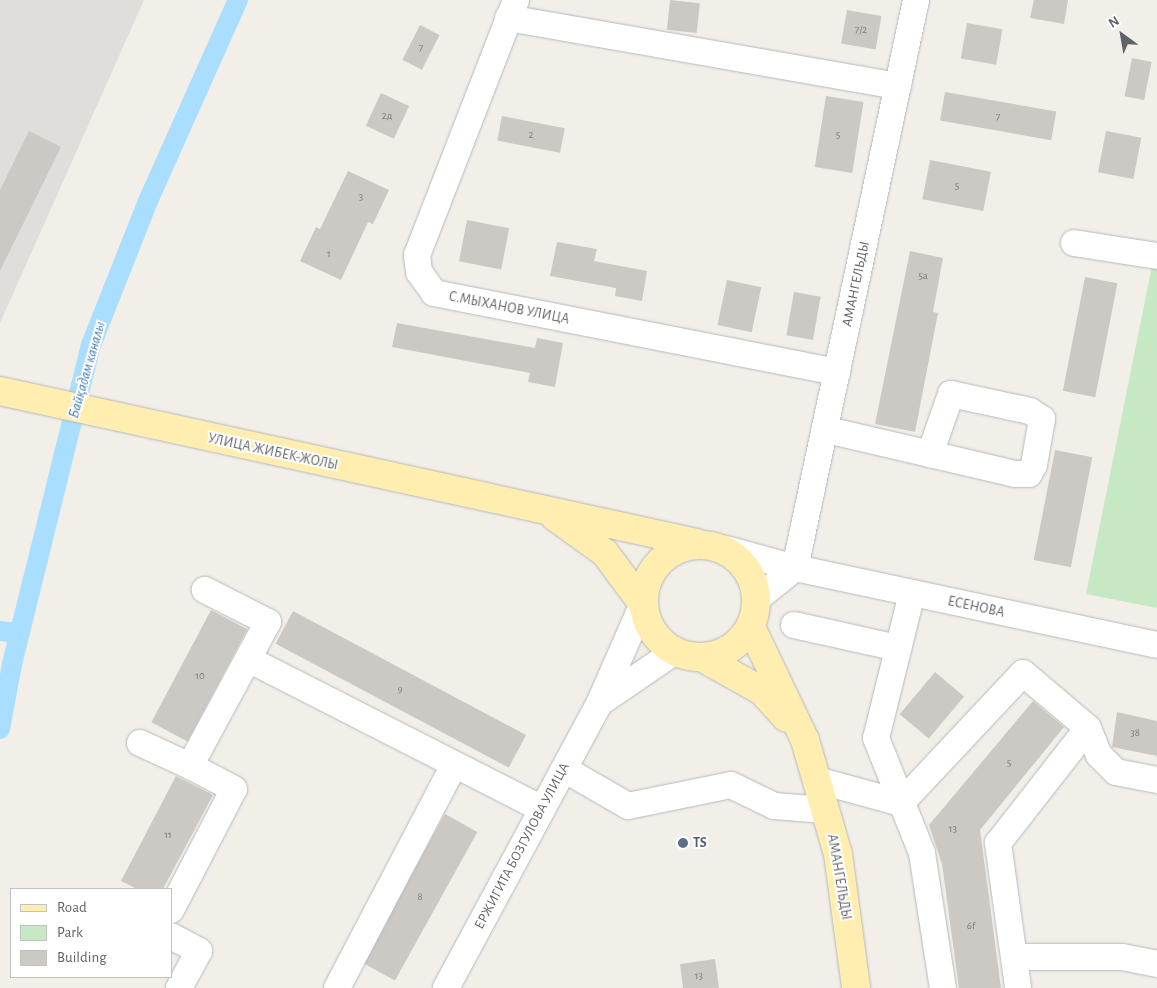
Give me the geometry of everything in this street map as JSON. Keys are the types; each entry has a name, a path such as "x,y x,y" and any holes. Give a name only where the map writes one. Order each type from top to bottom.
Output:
{"main road":[{"name":"УЛИЦА ЖИБЕК-ЖОЛЫ","path":"0,391 169,430 697,543"},
{"path":"546,511 604,553 643,604 652,632 674,652 703,658 762,691 805,740"},
{"path":"643,604 649,575 669,553 697,543 726,549 748,569 758,598 751,627 731,649 703,658"},
{"name":"АМАНГЕЛЬДЫ","path":"751,627 805,740 817,780 838,854 856,988"}],"street":[{"name":"АМАНГЕЛЬДЫ","path":"795,568 827,430 837,372 916,0"},
{"path":"512,9 898,86"},
{"name":"С.МЫХАНОВ УЛИЦА","path":"512,9 417,255 419,272 434,293 837,372"},
{"path":"1074,243 1157,256"},
{"path":"827,430 930,454"},
{"name":"ЕСЕНОВА","path":"726,549 795,568 1157,645"},
{"path":"758,598 795,568"},
{"path":"190,766 268,622 205,590"},
{"path":"912,593 876,738 922,853 943,988"},
{"name":"ЕРЖИГИТА БОЗГУЛОВА УЛИЦА","path":"446,988 599,704 643,604"},
{"path":"794,625 898,648"},
{"path":"599,704 674,652"},
{"path":"248,659 542,810"},
{"path":"901,803 1023,673 1088,728 1100,756 1116,772 1157,780"},
{"path":"1018,988 998,844 1088,728"},
{"path":"140,743 190,766 234,790 172,908"},
{"path":"337,988 454,764"},
{"path":"564,769 628,806 731,785 774,806 825,810"},
{"path":"817,780 901,803"},
{"path":"172,937 200,951 179,988"},
{"path":"1014,957 1122,957 1157,964"}],"shaded area":[{"path":"0,0 144,0 0,323"}],"green space":[{"path":"1157,241 1157,608 1086,594"}],"building":[{"path":"670,0 700,3 697,33 667,30"},
{"path":"1034,0 1068,0 1064,24 1030,18"},
{"path":"847,10 881,16 876,50 841,43"},
{"path":"967,23 1002,29 996,65 961,58"},
{"path":"420,25 440,35 422,70 402,60"},
{"path":"1132,58 1152,62 1144,100 1125,96"},
{"path":"945,92 1056,112 1051,140 940,121"},
{"path":"381,93 409,106 394,139 366,126"},
{"path":"826,96 864,102 852,173 815,167"},
{"path":"502,116 565,128 560,153 497,141"},
{"path":"29,131 61,147 0,271 0,190"},
{"path":"1106,131 1141,138 1133,179 1098,172"},
{"path":"930,160 991,172 983,211 922,199"},
{"path":"348,171 389,190 373,224 368,222 341,280 300,261 316,227 320,229"},
{"path":"467,220 509,228 501,269 459,261"},
{"path":"557,242 597,249 594,261 647,271 642,301 615,296 616,288 550,276"},
{"path":"910,251 943,258 933,312 938,313 915,432 875,424"},
{"path":"1085,277 1117,283 1095,397 1063,391"},
{"path":"727,280 761,287 752,332 717,325"},
{"path":"794,292 821,297 813,340 786,335"},
{"path":"397,323 535,348 537,338 563,343 555,387 528,382 530,373 392,347"},
{"path":"1055,450 1092,457 1071,567 1034,560"},
{"path":"211,610 247,629 188,741 151,722"},
{"path":"293,611 526,735 509,768 276,644"},
{"path":"935,672 964,696 929,739 900,714"},
{"path":"1033,701 1064,727 980,830 1001,988 959,988 942,864 929,825"},
{"path":"1117,712 1157,721 1157,756 1112,747"},
{"path":"176,776 213,795 164,888 135,888 121,881"},
{"path":"445,814 477,832 395,981 363,963"},
{"path":"715,959 719,988 683,988 680,964"}],"waterway":[{"name":"Байқадам каналы","path":"0,729 12,664 91,345 148,201 238,0"},
{"path":"0,631 20,633"}],"place":[{"name":"TS","path":"683,843"}]}
